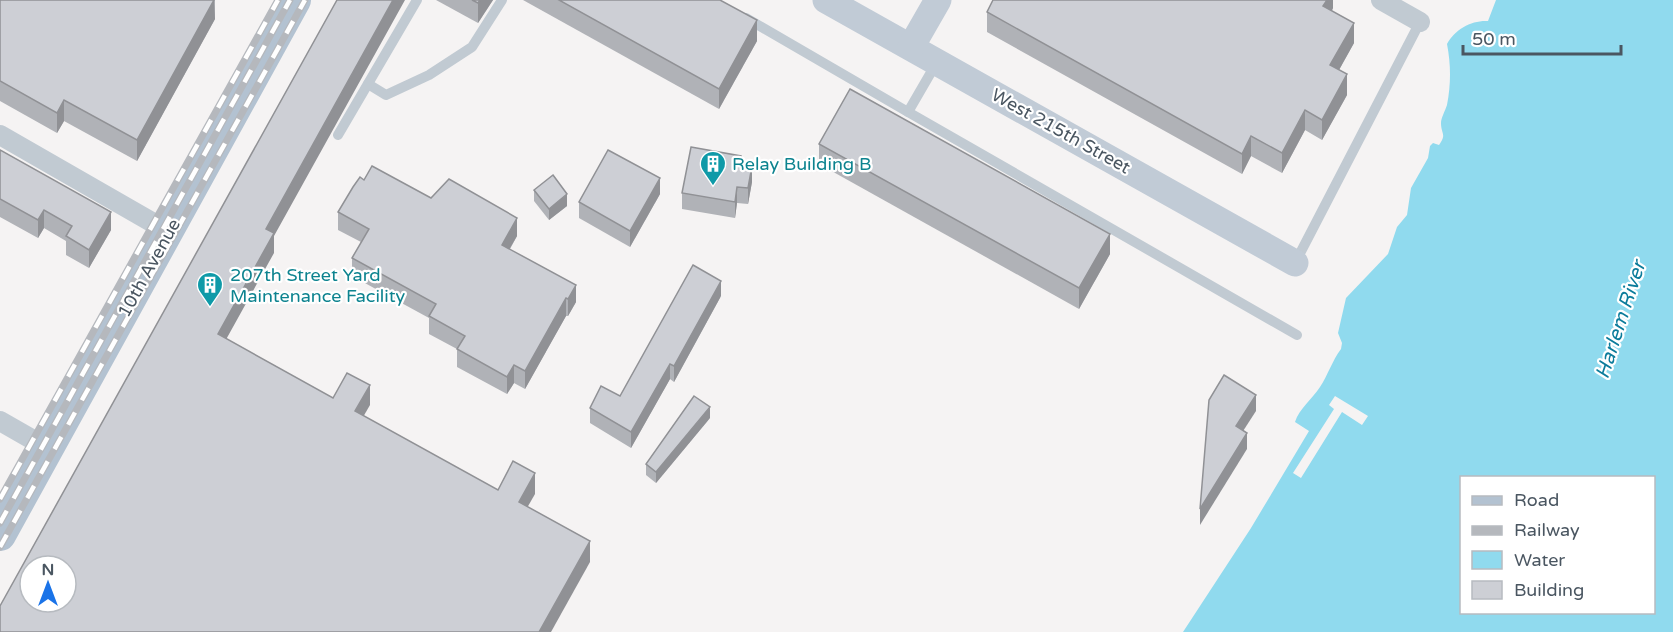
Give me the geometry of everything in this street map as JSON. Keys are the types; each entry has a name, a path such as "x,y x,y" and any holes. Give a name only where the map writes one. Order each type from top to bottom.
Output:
{"main road":[{"name":"10th Avenue","path":"0,535 169,232 287,3"}],"street":[{"name":"West 215th Street","path":"826,0 1295,263"},
{"path":"911,47 938,0"},
{"path":"1381,0 1420,22"},
{"path":"0,135 169,232"},
{"path":"0,421 49,449"}],"lane":[{"path":"338,135 417,0"},
{"path":"368,84 386,95 429,75 472,47 502,0"},
{"path":"735,12 1297,335"},
{"path":"1295,263 1420,22"},
{"path":"908,112 937,62"}],"water":[{"name":"Harlem River","path":"1496,0 1673,0 1673,632 1183,632 1251,528 1309,431 1295,422 1320,387 1341,349 1342,343 1338,333 1346,298 1388,254 1397,227 1407,215 1411,188 1428,158 1430,146 1433,143 1439,145 1443,138 1441,121 1447,105 1450,82 1447,44 1464,26 1488,21"}],"pier":[{"path":"1335,396 1368,416 1362,425 1342,412 1301,478 1293,473 1334,409 1329,405"}],"building":[{"path":"0,0 214,0 137,140 64,100 57,113 0,81"},
{"name":"207th Street Yard Maintenance Facility","path":"337,0 393,0 266,229 274,233 218,334 333,398 347,373 370,385 355,411 498,490 513,461 535,473 519,502 590,541 539,632 0,632 0,606 18,574 18,614 78,614 78,554 29,554"},
{"path":"559,0 720,0 757,20 719,89"},
{"path":"993,0 1327,0 1323,6 1354,23 1330,65 1347,74 1322,120 1305,110 1282,153 1251,136 1242,154 987,12"},
{"path":"850,89 1110,234 1079,288 819,144"},
{"path":"691,147 741,156 741,163 752,166 748,188 737,187 735,202 682,193"},
{"path":"0,150 111,212 89,250 66,236 72,226 44,210 38,220 0,199"},
{"path":"608,150 660,178 630,231 579,202"},
{"path":"372,166 431,198 449,179 517,218 502,245 576,285 568,299 566,298 525,371 514,365 507,377 457,349 465,336 429,316 436,304 352,258 369,229 338,212 360,177 364,180"},
{"path":"553,175 567,194 549,209 534,190"},
{"path":"693,265 721,281 674,366 670,364 631,432 590,408 601,386 620,396"},
{"path":"1224,375 1256,395 1236,426 1247,433 1200,509 1209,400"},
{"path":"694,396 710,407 656,472 646,464"}],"railway":[{"path":"0,499 278,0"},
{"path":"0,523 290,0"},
{"path":"0,547 305,0"}],"place":[{"name":"Relay Building B","path":"713,187"},
{"name":"207th Street Yard Maintenance Facility","path":"210,308"}]}
